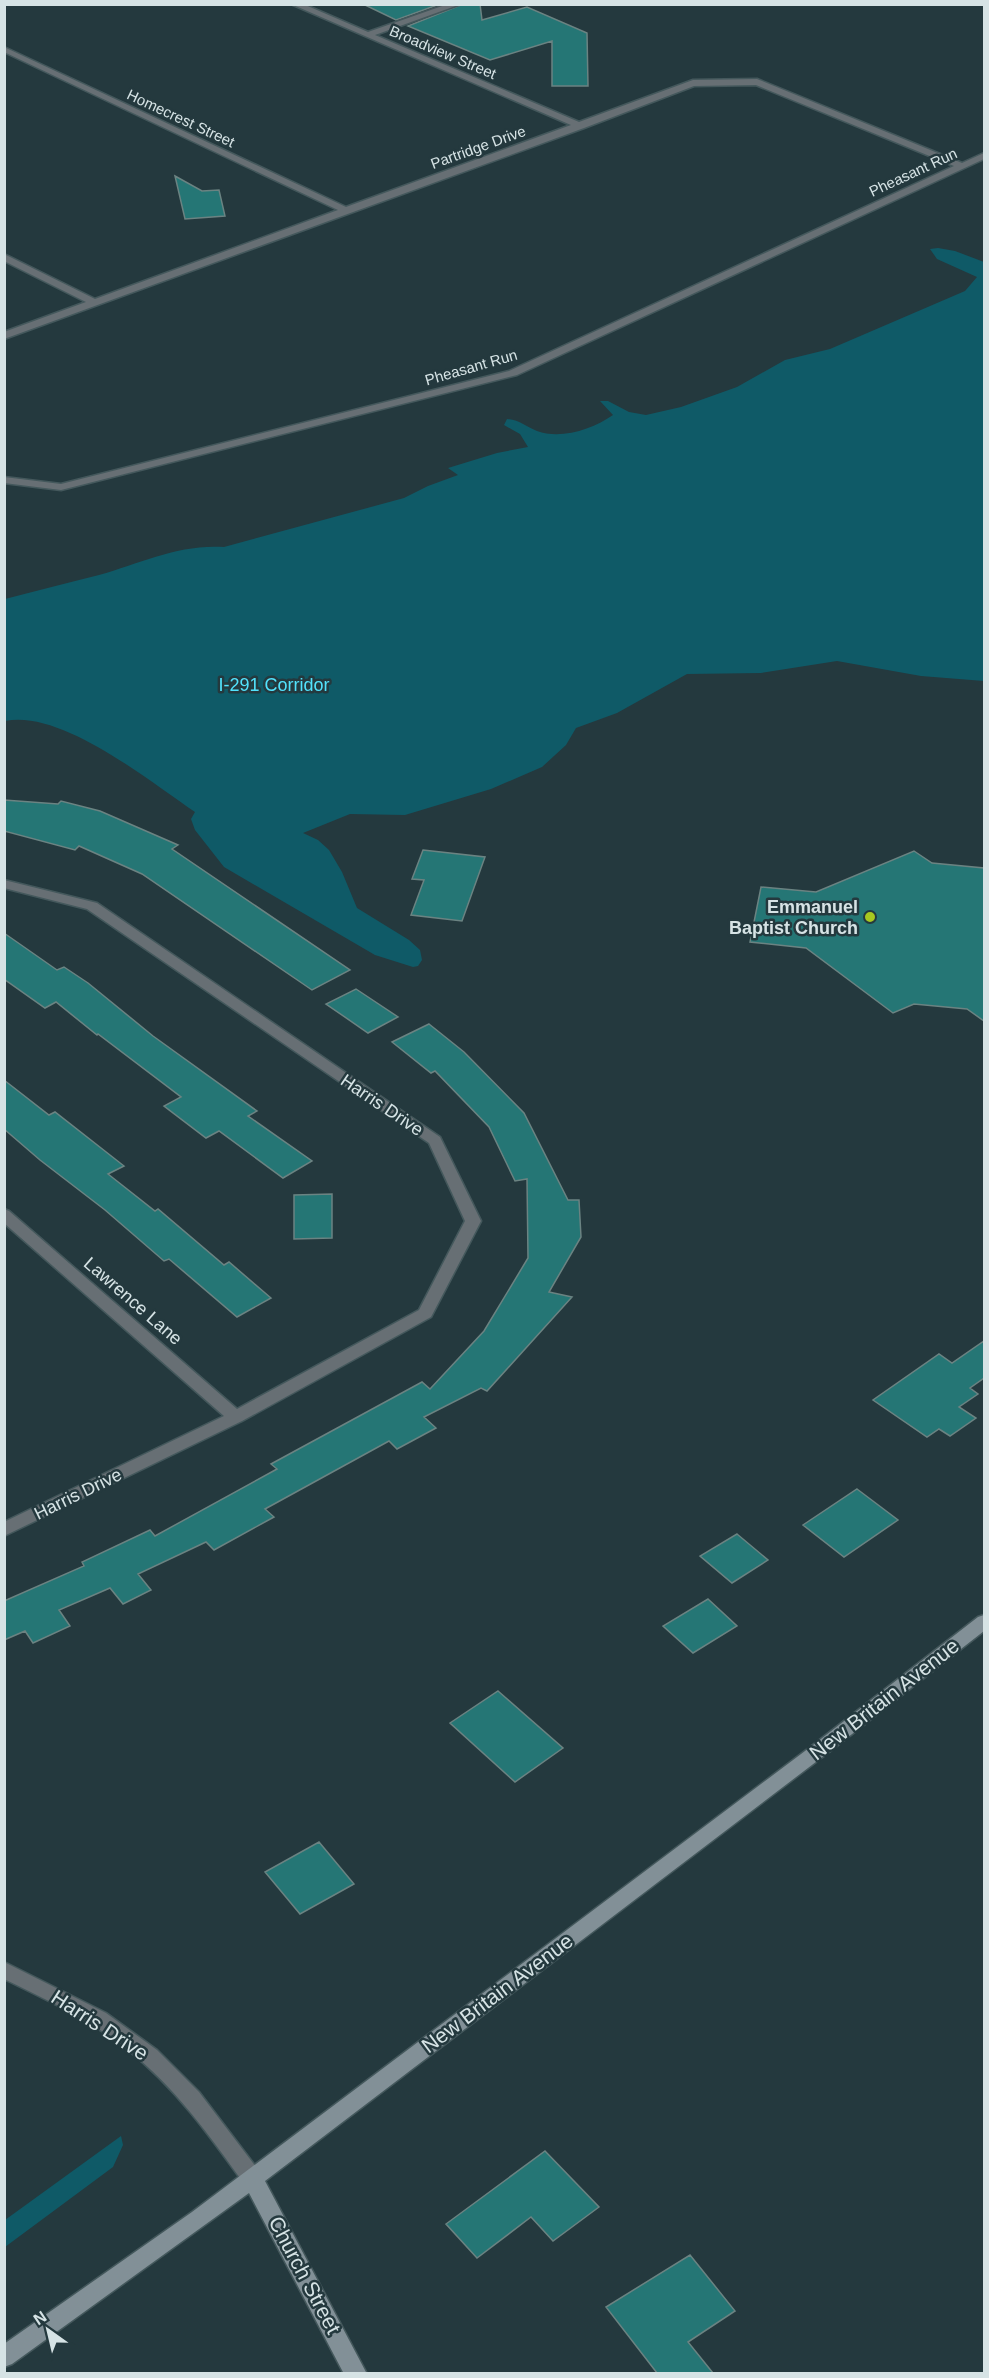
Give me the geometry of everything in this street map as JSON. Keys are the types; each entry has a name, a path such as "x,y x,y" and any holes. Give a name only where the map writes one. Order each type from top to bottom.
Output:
{"main road":[{"name":"New Britain Avenue","path":"4,2357 252,2178 823,1748 984,1622"},
{"name":"Church Street","path":"252,2178 356,2373"}],"street":[{"name":"Broadview Street","path":"295,4 581,126"},
{"path":"368,35 457,4"},
{"name":"Homecrest Street","path":"4,49 347,211"},
{"name":"Partridge Drive","path":"4,336 693,83 757,82 961,166"},
{"name":"Pheasant Run","path":"4,480 62,488 513,373 984,156"},
{"path":"4,257 95,303"},
{"name":"Harris Drive","path":"4,884 93,906 435,1140 473,1221 425,1313 236,1417 4,1530"},
{"name":"Lawrence Lane","path":"4,1214 236,1417"},
{"name":"Harris Drive","path":"4,1970 109,2026 150,2055 192,2098 252,2178"}],"green space":[{"name":"I-291 Corridor","path":"930,249 955,251 984,262 984,681 921,676 837,661 761,673 687,674 617,713 576,728 566,745 542,767 491,789 405,815 350,814 303,833 318,840 329,850 342,872 357,908 409,940 420,950 422,960 418,966 413,967 375,955 224,867 195,830 191,819 195,812 104,750 78,736 52,726 27,720 5,721 5,599 99,575 160,555 191,548 224,547 404,498 458,475 448,468 497,453 528,447 520,434 504,425 507,419 546,433 566,434 596,425 613,415 600,401 608,401 629,412 646,415 681,407 737,387 785,360 830,349 965,291 977,277 937,259"},
{"path":"121,2136 123,2145 113,2167 5,2247 5,2220"}],"building":[{"path":"363,4 440,4 396,20"},
{"path":"463,4 480,4 482,20 527,7 587,33 588,86 552,86 552,41 490,60 408,26"},
{"path":"175,176 202,191 219,190 225,216 185,219"},
{"path":"4,800 58,804 61,801 100,811 178,845 172,849 350,970 312,990 142,874 79,846 75,850 4,831"},
{"path":"423,850 485,857 462,921 411,915 424,880 412,879"},
{"name":"Emmanuel Baptist Church","path":"914,851 932,863 984,868 984,1021 967,1009 914,1004 893,1013 806,948 750,942 761,887 816,892"},
{"path":"4,933 57,970 64,967 88,983 153,1036 257,1111 248,1116 312,1161 283,1178 219,1131 206,1138 164,1106 181,1097 56,1002 45,1008 4,979"},
{"path":"356,989 398,1017 368,1033 326,1004"},
{"path":"429,1024 464,1052 524,1113 568,1200 579,1200 581,1237 549,1292 572,1297 487,1391 481,1388 424,1417 436,1428 397,1449 389,1441 265,1509 274,1517 214,1550 206,1542 138,1574 151,1590 123,1604 110,1588 59,1610 70,1626 33,1643 25,1631 4,1640 4,1601 84,1566 82,1562 150,1530 155,1536 277,1469 271,1464 422,1382 430,1389 484,1331 528,1258 527,1179 515,1181 489,1127 435,1071 431,1073 392,1042"},
{"path":"4,1080 49,1115 55,1112 124,1166 108,1174 155,1211 158,1209 224,1265 229,1262 271,1298 237,1317 169,1259 164,1261 105,1210 40,1160 4,1129"},
{"path":"332,1194 332,1238 294,1239 294,1195"},
{"path":"984,1341 984,1378 970,1388 978,1394 959,1407 976,1418 950,1436 939,1429 927,1437 873,1400 939,1354 952,1363"},
{"path":"857,1489 898,1520 844,1557 803,1525"},
{"path":"737,1534 768,1560 732,1583 700,1556"},
{"path":"708,1599 737,1626 693,1653 663,1626"},
{"path":"498,1691 563,1748 515,1782 450,1723"},
{"path":"319,1842 354,1884 300,1914 265,1872"},
{"path":"545,2151 599,2207 553,2241 531,2217 477,2258 446,2224"},
{"path":"690,2255 735,2311 688,2342 713,2373 657,2373 606,2307"}],"place":[{"name":"Emmanuel Baptist Church","path":"870,917"}]}
